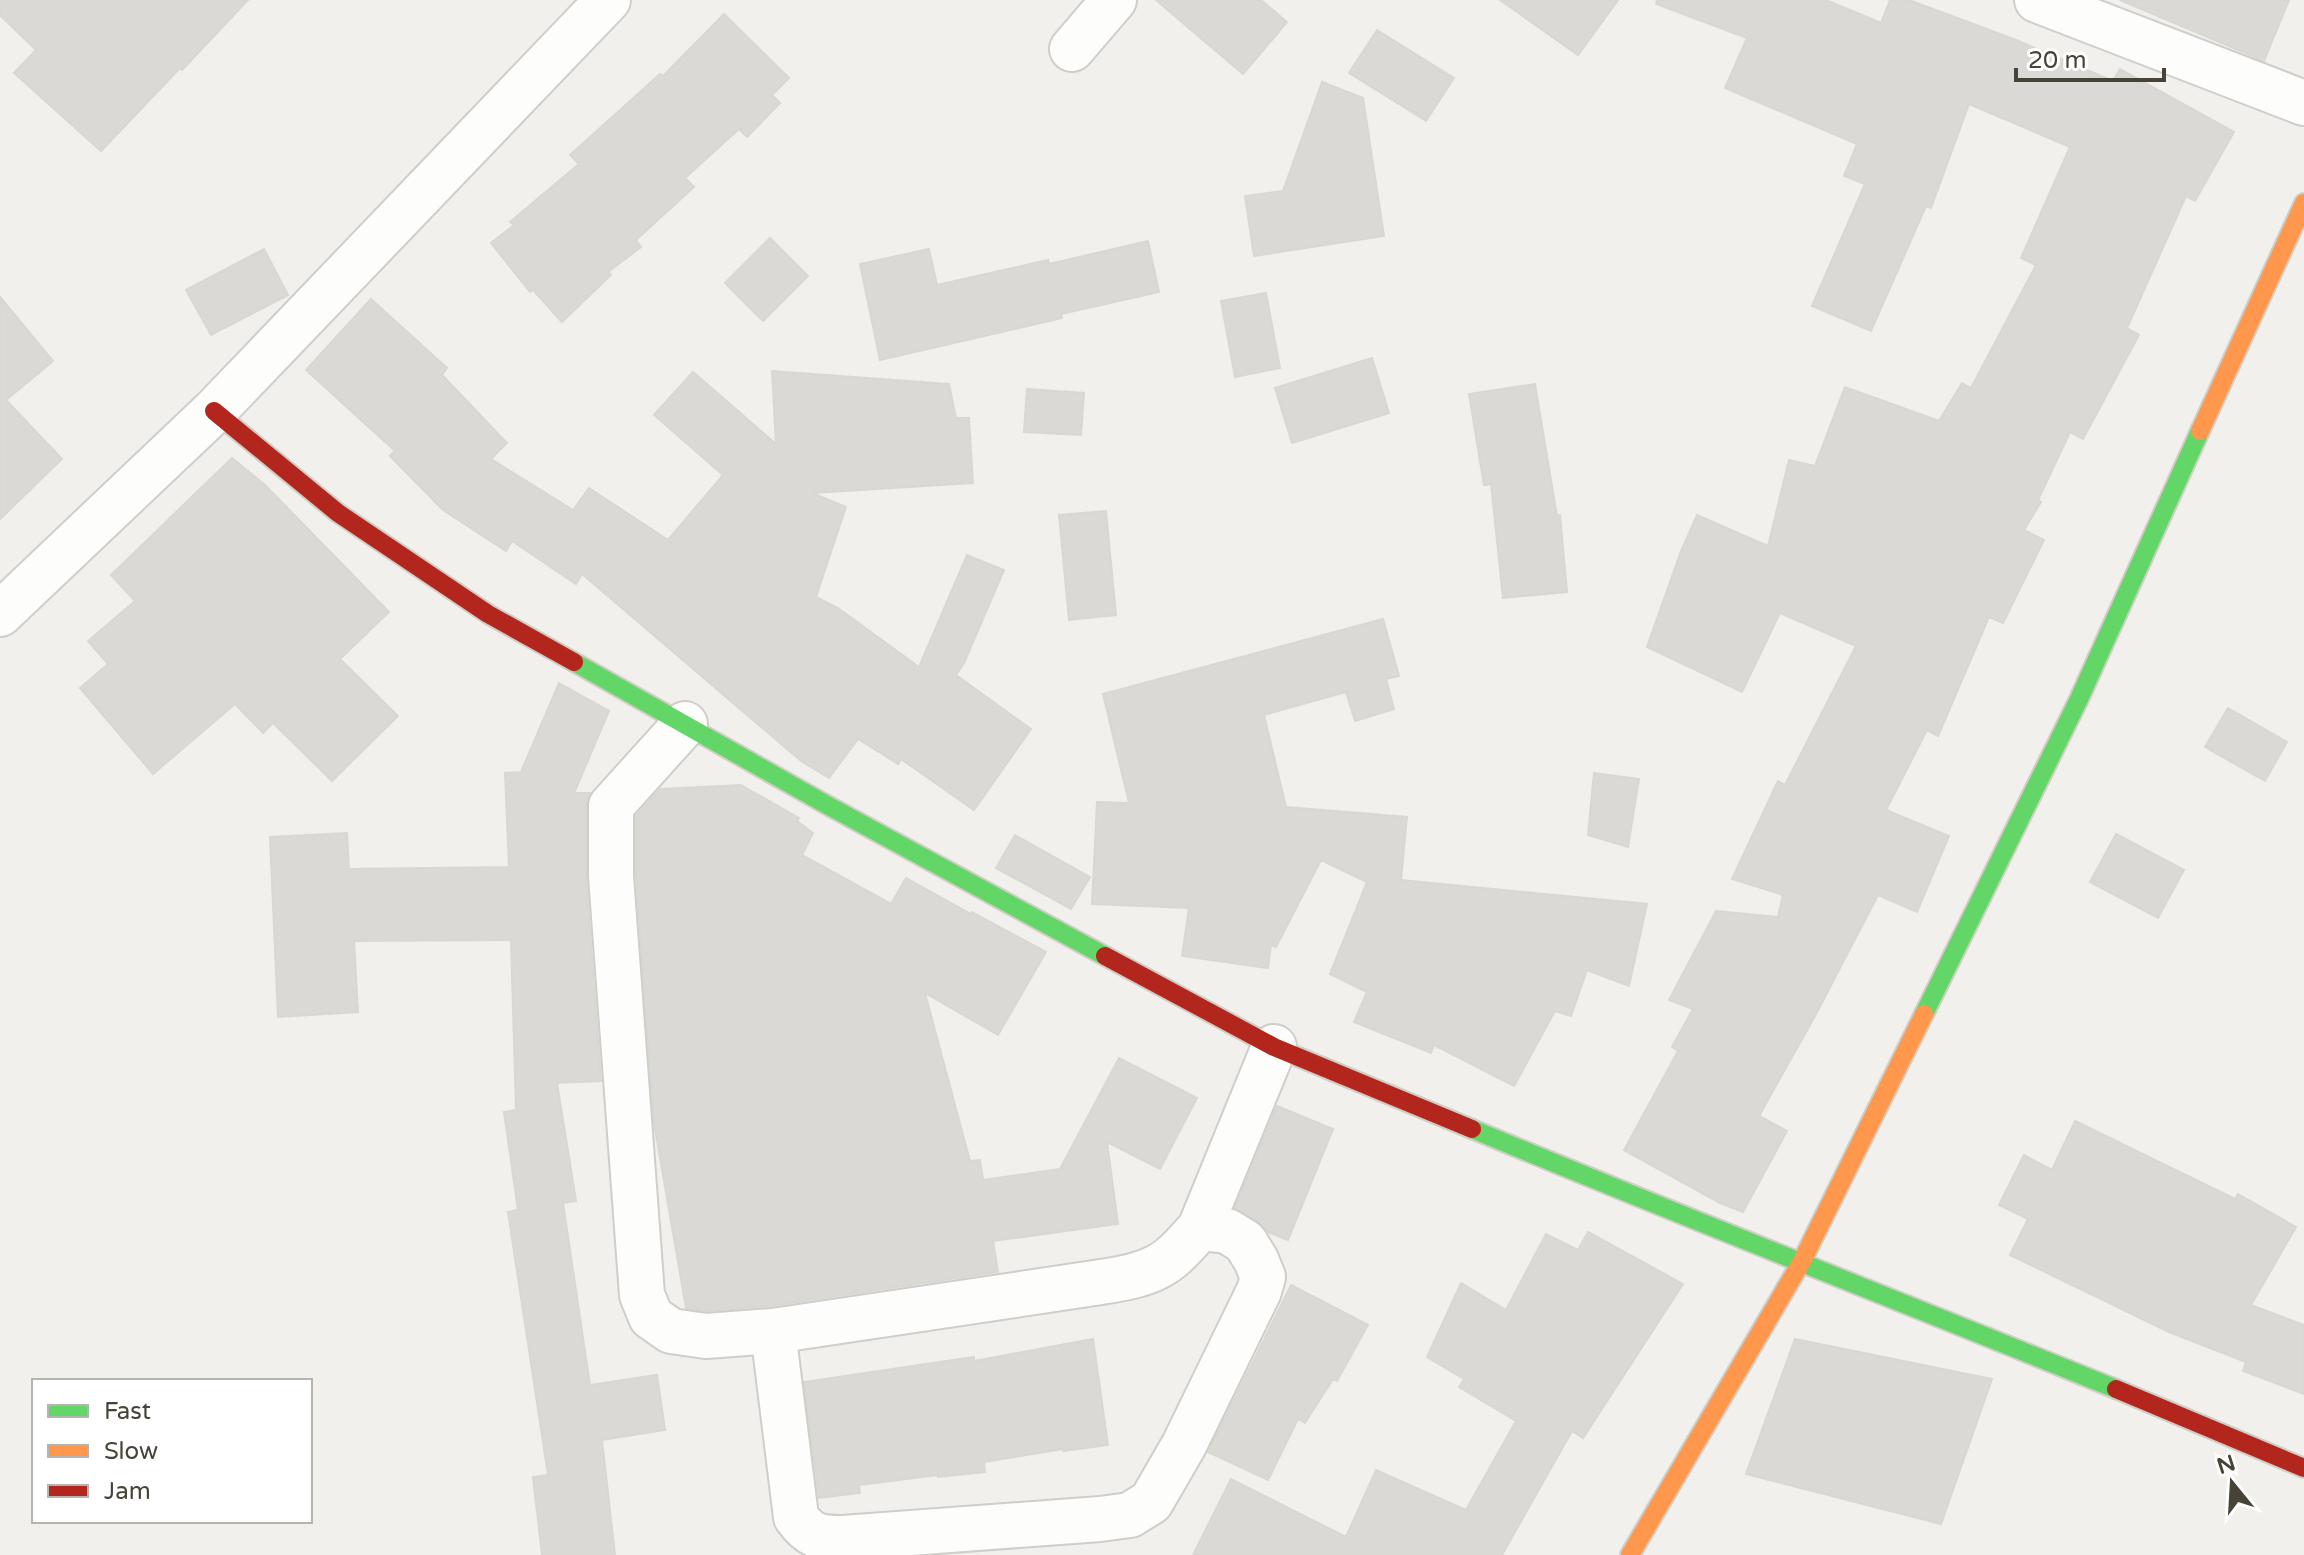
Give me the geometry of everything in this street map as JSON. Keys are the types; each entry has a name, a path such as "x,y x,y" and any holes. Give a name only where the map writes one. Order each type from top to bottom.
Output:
{"main road":[{"path":"1630,1555 1802,1261 2079,699 2304,203"},
{"path":"214,411 338,513 488,614 827,805 1274,1047 2304,1468"}],"street":[{"path":"0,614 214,411 608,0"},
{"path":"1072,49 1114,0"},
{"path":"2037,0 2304,103"},
{"path":"685,724 611,806 611,876 642,1295 651,1317 671,1331 706,1336 773,1331 1129,1277 1157,1268 1179,1251 1200,1228 1274,1047"},
{"path":"773,1331 796,1517 805,1529 820,1538 1085,1521 1130,1515 1151,1502 1184,1445 1263,1277 1245,1242 1227,1231 1200,1228"}],"building":[{"path":"0,0 248,0 101,151 14,73 36,50 0,15"},
{"path":"1156,0 1261,0 1287,22 1243,74"},
{"path":"1500,0 1618,0 1578,55"},
{"path":"1657,0 1826,0 1881,23 1890,0 1909,0 2113,81 2120,69 2234,132 2195,201 2186,196 2127,328 2139,335 2083,439 2070,432 2038,500 2041,502 2024,530 2044,540 2003,623 1989,617 1938,736 1927,730 1886,810 1949,836 1917,912 1878,895 1759,1116 1787,1131 1743,1212 1720,1203 1624,1150 1678,1051 1672,1047 1693,1009 1669,1000 1716,911 1778,917 1783,895 1732,879 1778,781 1785,785 1856,646 1780,613 1742,692 1647,647 1697,515 1768,546 1789,460 1815,466 1845,387 1939,421 1962,383 1971,388 2036,265 2021,258 2070,147 1969,104 1931,208 1926,206 1871,331 1812,306 1865,184 1844,176 1857,144 1725,88 1747,38 1656,4"},
{"path":"2120,0 2289,0 2264,61"},
{"path":"724,14 789,78 772,95 780,103 747,137 739,129 685,178 694,187 636,240 641,247 608,272 611,275 562,322 533,290 530,292 491,243 514,225 510,222 579,164 570,155 660,74 663,76"},
{"path":"1377,30 1454,78 1426,121 1349,73"},
{"path":"1322,82 1363,98 1384,236 1254,256 1245,196 1283,191"},
{"path":"770,238 808,276 763,321 725,283"},
{"path":"1148,241 1159,292 880,360 860,264 929,249 937,285"},
{"path":"264,249 288,295 211,335 186,290"},
{"path":"1266,293 1280,368 1235,377 1221,301"},
{"path":"0,297 53,361 6,400 62,459 0,519"},
{"path":"371,299 447,368 442,375 507,443 491,459 573,510 589,488 668,540 723,475 654,415 693,372 776,444 772,371 949,384 956,418 969,418 973,483 812,493 846,507 816,597 838,608 919,667 967,555 1004,570 956,675 1031,729 974,810 901,759 898,764 858,739 829,778 801,761 582,574 576,584 512,541 506,551 443,510 390,456 395,451 306,370"},
{"path":"1372,358 1389,413 1292,443 1275,388"},
{"path":"1535,384 1557,516 1560,515 1567,592 1503,598 1491,484 1484,485 1469,394"},
{"path":"1027,389 1084,393 1081,435 1024,432"},
{"path":"232,458 265,485 389,612 340,659 398,716 332,781 273,723 263,733 235,704 153,774 80,688 108,664 88,641 135,601 111,575"},
{"path":"1106,511 1116,615 1069,620 1059,515"},
{"path":"1383,619 1399,676 1386,679 1394,709 1355,721 1346,692 1264,715 1286,807 1407,817 1401,880 1647,904 1629,986 1587,970 1571,1016 1555,1011 1514,1086 1434,1045 1431,1053 1354,1022 1367,992 1330,974 1367,882 1321,860 1276,947 1271,945 1268,968 1182,956 1189,908 1092,904 1097,802 1129,803 1103,694"},
{"path":"559,683 609,711 574,793 591,793 586,806 586,878 601,1081 557,1083 576,1201 563,1203 590,1385 657,1375 665,1430 602,1440 615,1555 542,1555 533,1477 548,1475 508,1212 518,1210 504,1112 516,1110 511,940 354,941 358,1012 278,1017 270,837 347,833 349,869 509,867 505,773 521,772"},
{"path":"2228,708 2287,742 2265,781 2205,747"},
{"path":"1594,773 1639,779 1628,847 1588,835"},
{"path":"741,785 799,818 797,821 813,833 802,855 891,904 906,878 1046,952 998,1035 925,993 970,1161 980,1160 983,1180 1060,1169 1119,1058 1197,1098 1160,1169 1107,1142 1118,1224 993,1241 998,1272 770,1306 707,1311 686,1308 654,1123 636,875 636,816 660,789"},
{"path":"2116,834 2184,870 2158,918 2090,882"},
{"path":"1015,835 1090,877 1071,909 996,868"},
{"path":"1277,1106 1333,1129 1288,1240 1268,1232 1258,1221 1235,1208"},
{"path":"2075,1121 2235,1199 2238,1194 2296,1227 2251,1305 2304,1325 2304,1394 2243,1371 2246,1362 2169,1332 2010,1255 2028,1219 1999,1205 2024,1155 2052,1170"},
{"path":"1588,1232 1683,1284 1583,1438 1572,1431 1502,1555 1193,1555 1231,1479 1346,1537 1376,1470 1466,1510 1516,1421 1459,1387 1464,1379 1427,1357 1461,1283 1506,1310 1546,1234 1578,1250"},
{"path":"1291,1285 1368,1325 1337,1381 1333,1379 1305,1423 1298,1419 1268,1480 1208,1452"},
{"path":"1093,1339 1108,1445 984,1462 985,1472 859,1485 860,1493 819,1498 804,1382 974,1357 974,1361"},
{"path":"1795,1339 1992,1379 1941,1524 1746,1474"}],"traffic: fast":[{"path":"1924,1014 2079,699 2200,431"},
{"path":"574,662 827,805 1105,956"},
{"path":"1472,1129 2116,1389"}],"traffic: slow":[{"path":"2200,431 2304,203"},
{"path":"1630,1555 1802,1261 1924,1014"}],"traffic: jam":[{"path":"214,411 338,513 488,614 574,662"},
{"path":"1105,956 1274,1047 1472,1129"},
{"path":"2116,1389 2304,1468"}]}
